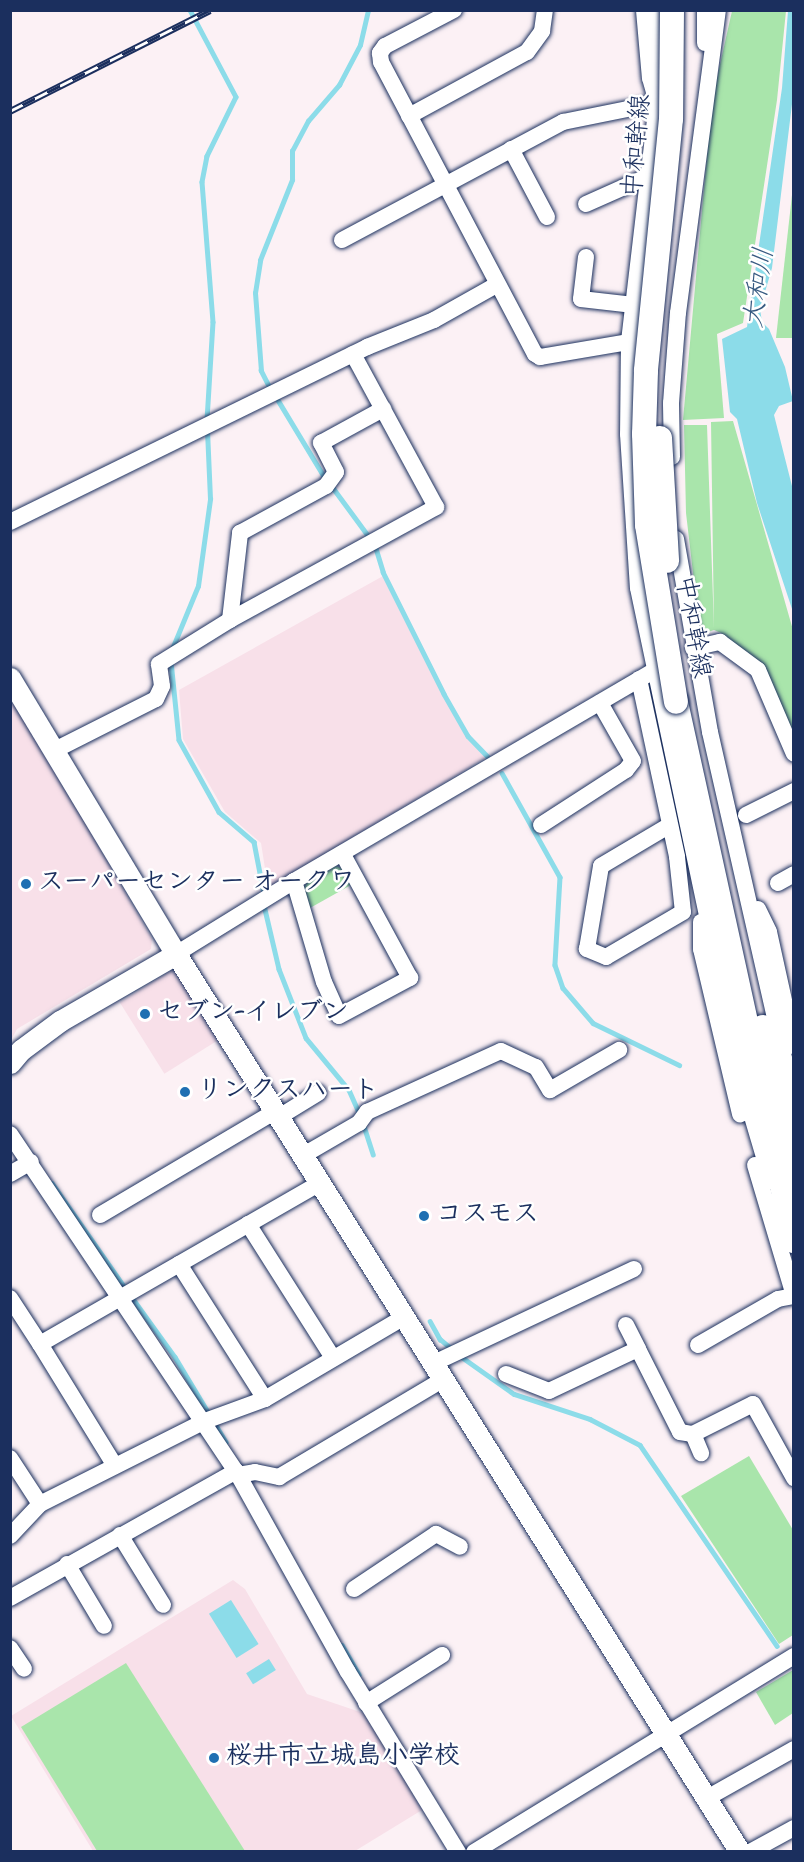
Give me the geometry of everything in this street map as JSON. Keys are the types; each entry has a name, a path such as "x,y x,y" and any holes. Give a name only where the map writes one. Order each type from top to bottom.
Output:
{"main road":[{"name":"中和幹線","path":"672,10 671,119 645,371 646,525 794,1243"},
{"name":"中和幹線","path":"688,10 688,114 662,366 660,452 665,550 683,701 794,1166"}],"street":[{"path":"454,10 437,15 386,46 380,53 381,62 409,116 498,284 540,357 629,342"},
{"path":"409,116 527,52 542,31 544,10"},
{"path":"644,10 650,78 657,103"},
{"path":"656,10 657,103 651,176 629,342 631,527 646,675 670,825 682,912 606,957 587,949 601,866 670,825"},
{"path":"705,10 706,86"},
{"path":"718,10 706,86 678,313 671,403 674,524 693,648 794,1102"},
{"path":"342,240 563,122 657,103"},
{"path":"511,149 547,217"},
{"path":"586,204 651,176"},
{"path":"586,257 581,299 634,305"},
{"path":"10,522 353,354 434,320 498,284"},
{"path":"53,751 156,699 162,686 159,664 230,620 436,507 353,354"},
{"path":"230,620 240,533 328,482 336,472 321,443 383,409"},
{"path":"693,648 720,642 758,670 794,753"},
{"path":"10,1063 21,1050 60,1021 176,954 294,880 646,675"},
{"path":"646,675 700,883 750,1113 794,1243"},
{"path":"10,678 176,954 278,1114 302,1156 406,1316 740,1851"},
{"path":"542,825 626,770 633,761 600,703"},
{"path":"746,815 794,791"},
{"path":"294,880 324,982 339,1016 410,978 342,854"},
{"path":"778,883 794,874"},
{"path":"745,881 769,932 794,1046"},
{"path":"698,1344 778,1299 793,1296 733,1088 704,960 700,883"},
{"path":"302,1156 363,1118 501,1051 536,1067 550,1090 619,1050"},
{"path":"100,1215 318,1093"},
{"path":"10,1134 126,1293 212,1418 458,1851"},
{"path":"10,1174 31,1162"},
{"path":"40,1344 320,1183"},
{"path":"248,1224 333,1358"},
{"path":"179,1264 265,1399"},
{"path":"10,1598 120,1535 243,1473 279,1477 439,1371 634,1269"},
{"path":"10,1298 115,1466"},
{"path":"10,1536 40,1504 212,1418 265,1399 406,1316"},
{"path":"626,1325 680,1431 693,1434 753,1404 794,1478"},
{"path":"506,1374 549,1391 638,1349"},
{"path":"693,1434 701,1453"},
{"path":"10,1458 40,1504"},
{"path":"354,1589 436,1534 460,1547"},
{"path":"120,1535 163,1605"},
{"path":"67,1564 104,1626"},
{"path":"10,1648 24,1669"},
{"path":"371,1699 441,1655"},
{"path":"474,1851 794,1656"},
{"path":"707,1798 794,1749"},
{"path":"750,1851 794,1828"}],"shaded area":[{"path":"383,576 459,725 485,758 268,888 261,843 225,812 183,739 179,690"},
{"path":"11,694 152,939 151,949 17,1029 11,1040"},
{"path":"175,968 220,1039 164,1074 120,1002"},
{"name":"桜井市立城島小学校","path":"233,1580 245,1589 307,1694 366,1714 422,1810 355,1851 93,1851 11,1716"}],"green space":[{"path":"732,11 786,11 777,100 743,323 717,334 724,418 683,420 712,100"},
{"path":"793,186 793,338 776,338"},
{"path":"733,421 793,630 793,736 762,664 721,633 714,630 702,634 699,624 686,513 684,425 707,425 714,628 711,422"},
{"path":"333,864 343,869 351,885 310,908 304,887 309,878"},
{"path":"749,1456 793,1530 793,1635 779,1644 681,1496"},
{"path":"126,1663 245,1851 97,1851 21,1727"},
{"path":"793,1670 793,1713 775,1725 756,1692"}],"water":[{"name":"大和川","path":"788,11 793,11 793,96 772,268 760,309 762,322 769,329 785,367 793,401 779,406 774,415 793,490 793,612 757,503 737,419 730,412 722,339 747,327 782,88"},
{"path":"231,1600 259,1644 237,1658 209,1614"},
{"path":"269,1659 276,1670 253,1684 246,1673"}],"waterway":[{"path":"190,10 236,97 207,156 202,182 213,322 207,421"},
{"path":"268,385 261,371 255,293 260,260 292,180 292,151 308,121 339,85 360,45 368,10"},
{"path":"278,400 325,478"},
{"path":"172,649 198,586 210,499 207,430"},
{"path":"331,485 370,538"},
{"path":"375,545 383,572 444,694 468,736 487,756"},
{"path":"171,661 179,740 219,812 254,842 264,894"},
{"path":"502,773 560,877 555,965 563,988 593,1023 679,1065"},
{"path":"264,905 279,969 306,1038 349,1090 360,1115"},
{"path":"363,1123 373,1154"},
{"path":"52,1183 126,1289"},
{"path":"131,1296 175,1357 226,1442"},
{"path":"430,1321 440,1339 453,1350"},
{"path":"459,1355 514,1394 590,1419 640,1445 777,1646"},
{"path":"342,1645 359,1674"}],"railway":[{"path":"10,111 210,10"}],"place":[{"name":"スーパーセンター オークワ","path":"26,884"},
{"name":"セブン-イレブン","path":"145,1014"},
{"name":"リンクスハート","path":"185,1092"},
{"name":"コスモス","path":"424,1216"},
{"name":"桜井市立城島小学校","path":"214,1758"}]}
